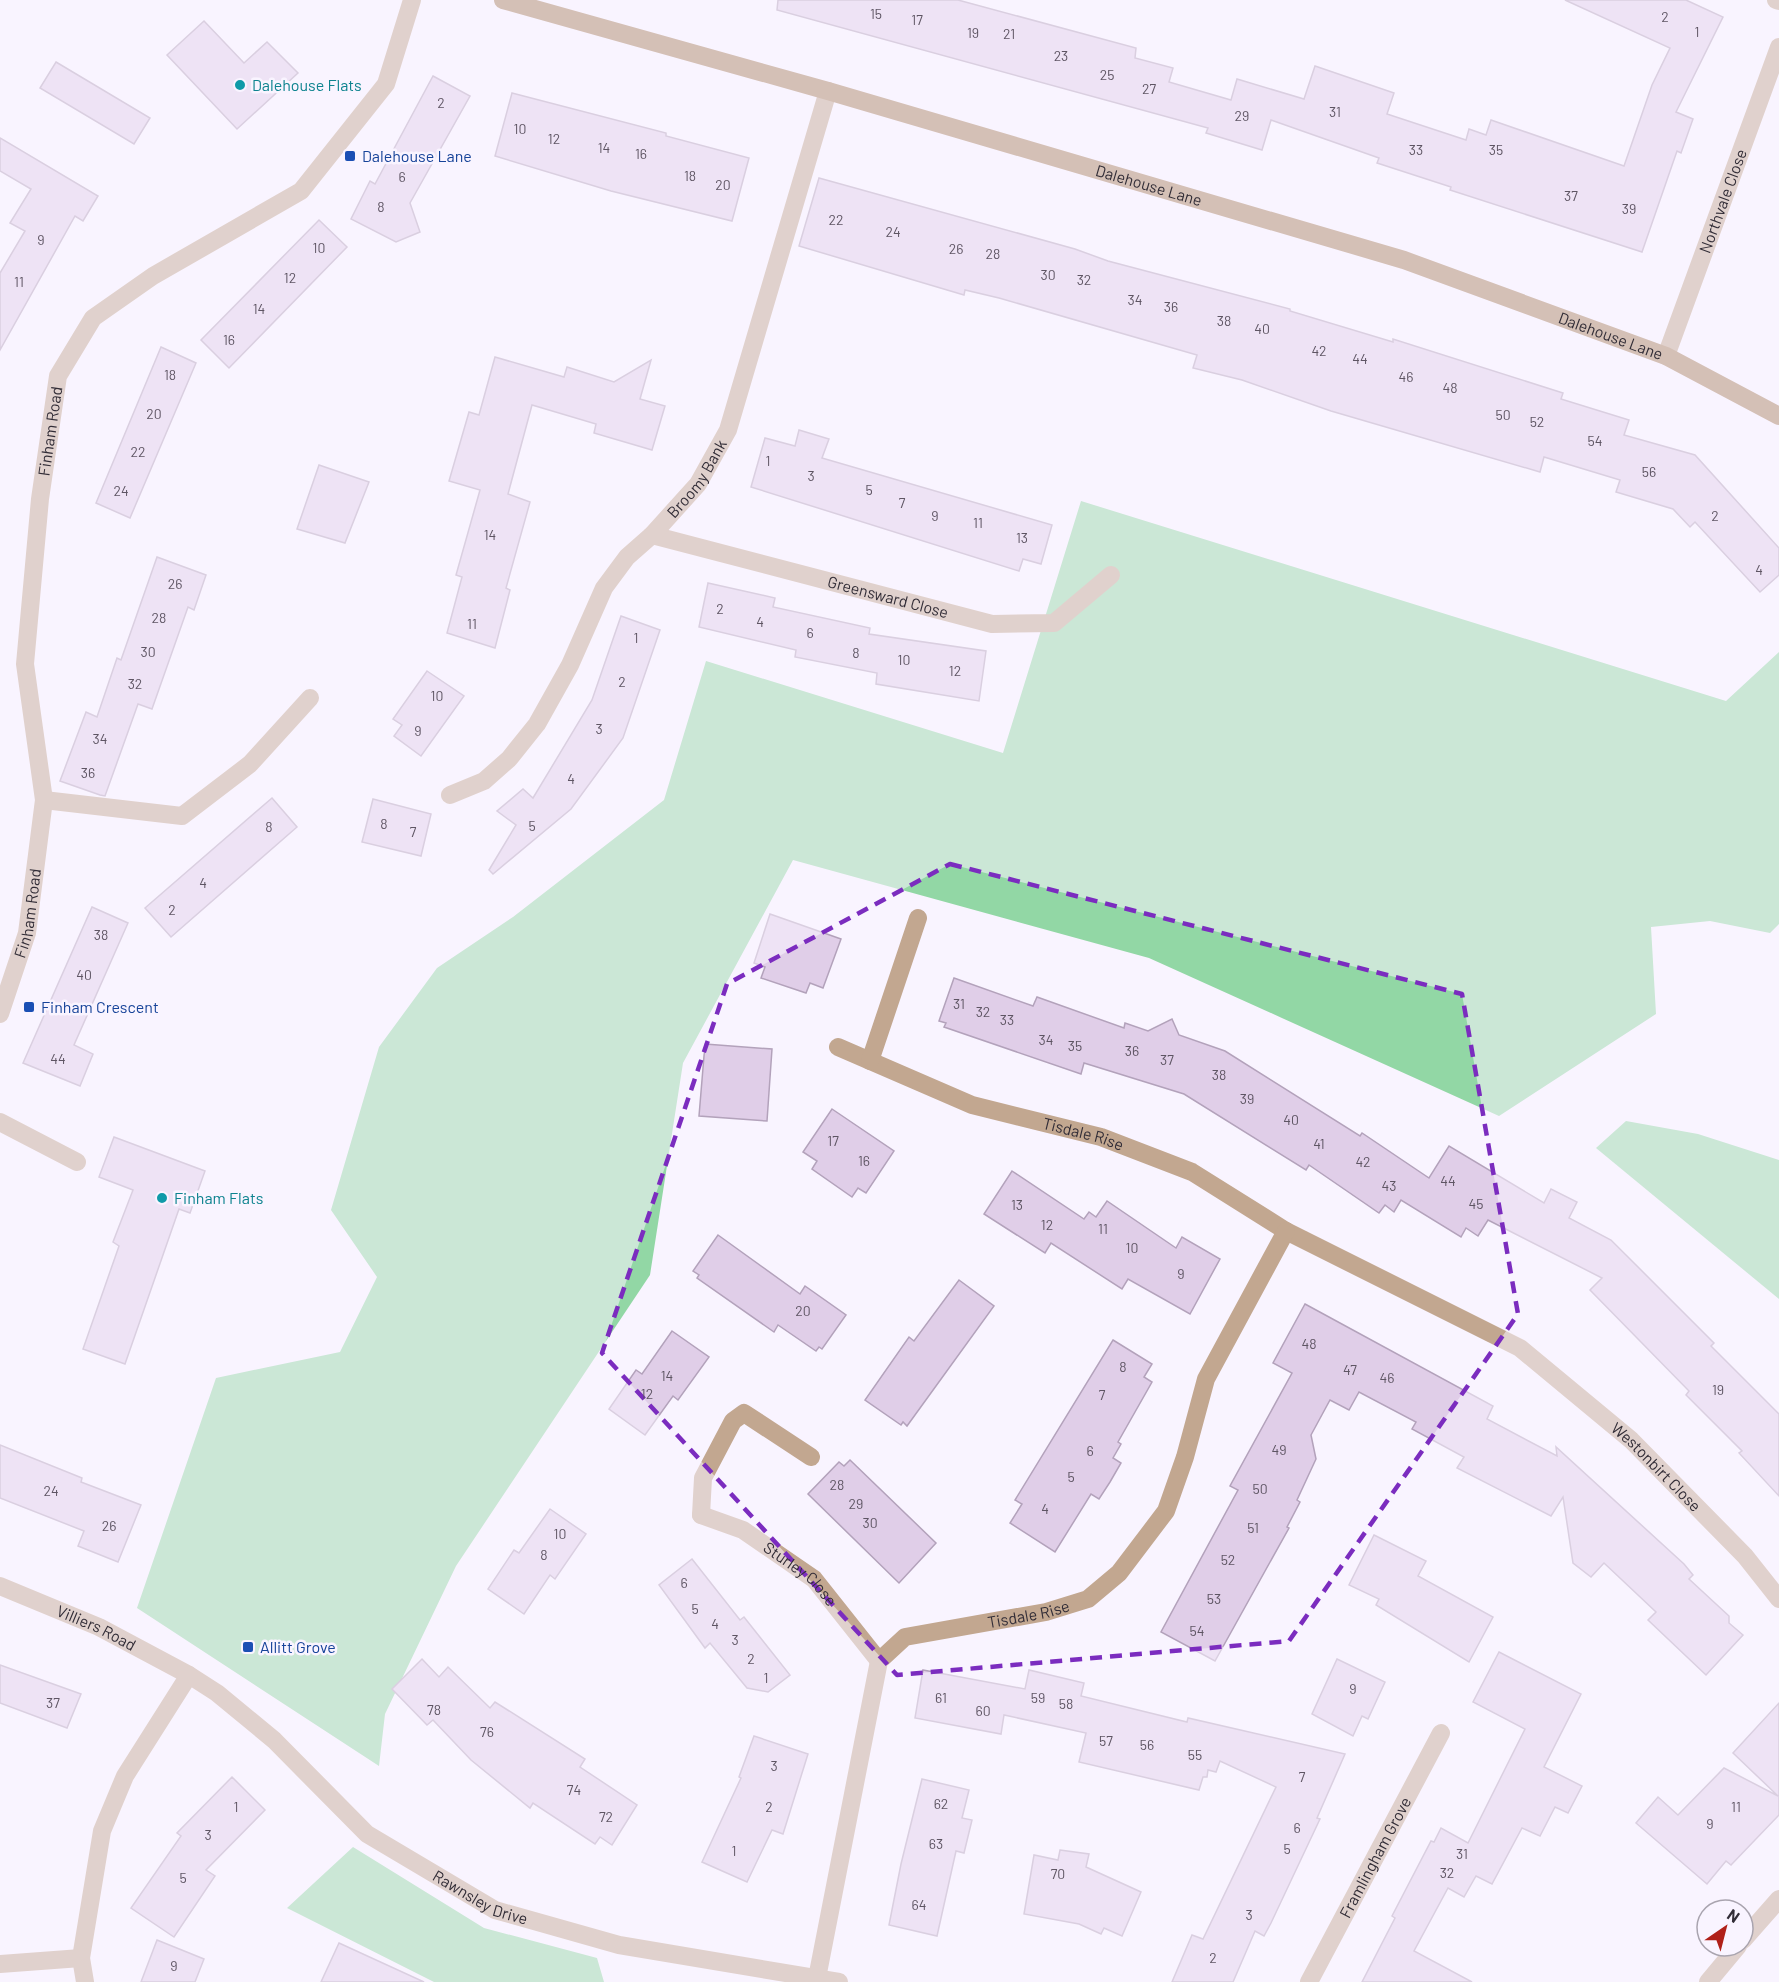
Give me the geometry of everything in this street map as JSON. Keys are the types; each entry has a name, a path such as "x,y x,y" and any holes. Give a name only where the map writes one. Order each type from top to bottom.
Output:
{"street":[{"name":"Finham Road","path":"0,1014 27,933 44,800 25,664 40,499 58,376 93,318 153,276 301,191 386,84 412,0"},
{"name":"Dalehouse Lane","path":"503,0 828,91 1404,260 1666,356 1779,416"},
{"name":"Northvale Close","path":"1666,356 1779,47"},
{"name":"Broomy Bank","path":"450,795 484,781 509,759 537,724 570,665 604,588 627,557 652,536 698,484 728,430 828,91"},
{"path":"1762,408 1779,431"},
{"name":"Greensward Close","path":"652,536 992,624 1054,623 1111,574"},
{"path":"44,800 182,816 250,764 310,698"},
{"path":"870,1061 918,918"},
{"name":"Tisdale Rise","path":"837,1047 972,1105 1101,1137 1192,1172 1286,1231 1520,1348"},
{"path":"0,1122 77,1162"},
{"name":"Tisdale Rise","path":"879,1661 905,1637 1046,1612 1088,1599 1119,1574 1166,1511 1185,1457 1206,1379 1286,1231"},
{"name":"Westonbirt Close","path":"1520,1348 1631,1440 1745,1556 1779,1599"},
{"name":"Sturley Close","path":"811,1457 744,1413 733,1421 703,1478 700,1515 743,1530 814,1579 879,1661"},
{"name":"Villiers Road","path":"0,1586 99,1627 189,1675"},
{"path":"817,1978 879,1661"},
{"path":"85,1982 81,1958 102,1831 125,1776 189,1675"},
{"name":"Rawnsley Drive","path":"189,1675 217,1693 274,1740 368,1834 495,1910 619,1945 839,1982"},
{"name":"Framlingham Grove","path":"1309,1982 1441,1733"},
{"path":"1755,1926 1779,1899"},
{"path":"0,1964 81,1958"},
{"path":"1708,1982 1728,1958"}],"highlighted area":[{"path":"950,864 1462,994 1518,1314 1289,1641 897,1675 602,1353 727,984"}],"green space":[{"path":"1081,501 1726,701 1779,652 1779,924 1770,933 1710,921 1651,927 1656,1014 1499,1116 1149,958 793,860 683,1063 650,1275 456,1566 385,1714 379,1766 137,1608 216,1378 340,1352 377,1277 331,1210 379,1047 437,968 513,917 664,800 706,661 1003,753"},
{"path":"1626,1121 1698,1134 1779,1160 1779,1299 1596,1148"},
{"path":"353,1847 484,1928 597,1958 604,1982 434,1982 287,1908"}],"building":[{"path":"778,0 958,0 1136,48 1135,58 1173,68 1169,82 1231,100 1237,79 1304,99 1315,66 1394,93 1387,114 1466,140 1469,129 1486,135 1491,120 1624,166 1652,85 1670,48 1565,0 1686,0 1723,17 1676,112 1693,119 1681,153 1677,151 1642,252 1450,190 1451,187 1377,163 1379,158 1271,120 1262,150 1206,133 1208,128 777,10"},
{"name":"Dalehouse Flats","path":"204,21 244,63 267,42 298,73 237,129 167,55"},
{"path":"56,62 150,118 134,144 40,88"},
{"path":"433,76 470,96 410,203 420,232 396,242 351,219 370,181 375,184"},
{"path":"512,93 666,133 666,136 749,158 732,221 611,191 495,156"},
{"path":"0,138 98,196 83,221 75,216 0,350 0,273 25,231 10,223 31,189 0,171"},
{"path":"819,178 1075,249 1108,261 1290,309 1290,311 1393,342 1393,339 1563,393 1561,399 1629,420 1624,435 1695,455 1779,548 1779,575 1760,592 1695,522 1690,527 1673,509 1616,492 1620,480 1544,457 1540,472 1331,411 1242,380 1193,368 1197,355 999,298 965,290 964,295 799,246"},
{"path":"319,220 347,247 229,368 201,340"},
{"path":"161,347 196,363 130,518 96,503"},
{"path":"495,357 564,377 567,367 614,382 651,360 640,399 665,406 652,450 594,433 596,424 532,405 508,494 530,502 506,588 510,590 495,648 447,633 462,577 456,575 480,490 449,481 469,412 479,415"},
{"path":"799,430 829,439 822,458 1052,525 1041,564 1023,559 1019,571 751,487 765,438 795,446"},
{"path":"319,465 369,482 345,543 297,529"},
{"path":"157,557 206,575 194,610 188,607 152,709 138,704 105,796 100,795 60,781 86,712 97,717 117,658 121,660"},
{"path":"708,583 775,598 773,607 870,628 869,634 986,651 979,701 876,684 877,673 795,657 796,650 699,627"},
{"path":"621,616 660,630 623,738 571,809 493,874 489,870 516,825 497,811 523,789 533,798 592,700"},
{"path":"427,671 464,696 421,756 394,736 402,725 393,719"},
{"path":"272,798 297,827 171,937 145,908"},
{"path":"373,799 431,814 421,856 362,842"},
{"path":"92,907 128,923 74,1045 93,1054 80,1086 23,1063"},
{"path":"770,914 841,939 823,988 810,983 806,993 761,978 765,967 754,963"},
{"path":"954,978 1033,1006 1037,997 1124,1028 1125,1023 1148,1031 1172,1019 1179,1035 1225,1051 1360,1136 1362,1133 1429,1178 1449,1146 1544,1203 1551,1189 1577,1202 1569,1218 1611,1240 1714,1343 1711,1346 1779,1414 1779,1496 1739,1453 1742,1451 1686,1395 1689,1391 1590,1290 1602,1278 1488,1220 1478,1236 1466,1228 1461,1237 1401,1200 1394,1212 1385,1205 1379,1213 1309,1165 1306,1170 1184,1094 1084,1063 1081,1074 944,1027 946,1023 939,1021"},
{"path":"705,1044 772,1049 767,1121 699,1116"},
{"path":"832,1109 894,1151 866,1193 858,1188 852,1197 812,1169 817,1161 803,1152"},
{"path":"114,1137 205,1171 190,1213 179,1209 125,1364 83,1349 119,1246 113,1242 133,1190 99,1177"},
{"path":"1012,1171 1084,1219 1089,1212 1096,1217 1107,1201 1176,1248 1182,1237 1220,1259 1190,1314 1128,1279 1122,1289 1051,1243 1045,1253 984,1214"},
{"path":"718,1235 800,1294 805,1286 846,1315 822,1349 819,1347 816,1351 778,1325 774,1332 697,1278 699,1275 693,1271"},
{"path":"959,1280 994,1306 907,1426 903,1422 901,1425 865,1400 909,1337 914,1341"},
{"path":"1305,1304 1493,1406 1487,1419 1557,1456 1556,1447 1684,1564 1693,1575 1689,1579 1729,1616 1729,1623 1743,1635 1706,1675 1648,1620 1656,1612 1604,1563 1591,1577 1573,1563 1563,1497 1551,1516 1457,1468 1464,1457 1412,1429 1416,1422 1359,1392 1349,1410 1330,1400 1311,1435 1316,1459 1297,1500 1300,1502 1287,1527 1289,1528 1215,1661 1161,1632 1238,1490 1230,1486 1292,1373 1273,1363"},
{"path":"672,1331 709,1357 678,1400 673,1396 645,1435 609,1409 636,1370 642,1374"},
{"path":"1113,1340 1152,1364 1144,1377 1152,1382 1118,1442 1121,1444 1113,1458 1121,1463 1099,1499 1091,1494 1055,1552 1010,1523 1022,1504 1015,1500"},
{"path":"0,1445 82,1478 81,1482 141,1505 118,1562 78,1546 84,1531 0,1498"},
{"path":"850,1460 936,1543 899,1583 808,1494 839,1462 844,1466"},
{"path":"550,1509 586,1534 555,1579 550,1575 524,1614 488,1589 514,1550 519,1553"},
{"path":"1374,1535 1426,1561 1418,1576 1493,1617 1469,1662 1376,1605 1379,1599 1349,1585"},
{"path":"692,1559 740,1620 744,1617 790,1675 768,1692 747,1688 710,1643 705,1648 659,1585"},
{"path":"1499,1652 1581,1694 1544,1767 1582,1786 1568,1813 1555,1807 1540,1836 1522,1828 1492,1884 1476,1876 1464,1897 1448,1888 1414,1951 1472,1982 1362,1982 1395,1918 1392,1916 1431,1841 1434,1842 1441,1828 1468,1843 1525,1729 1473,1702"},
{"path":"422,1659 439,1677 448,1667 490,1708 495,1702 585,1759 580,1767 637,1805 612,1845 600,1837 595,1844 533,1803 530,1808 471,1760 433,1720 427,1725 392,1689"},
{"path":"1337,1659 1385,1682 1368,1719 1362,1716 1353,1736 1312,1714"},
{"path":"0,1665 81,1694 67,1728 0,1703"},
{"path":"923,1670 1025,1689 1029,1670 1084,1683 1081,1696 1187,1722 1188,1718 1345,1754 1317,1818 1320,1819 1271,1923 1264,1936 1255,1931 1233,1982 1172,1982 1192,1935 1203,1939 1276,1787 1220,1761 1216,1772 1208,1770 1207,1777 1203,1777 1199,1790 1079,1762 1086,1733 1004,1715 1001,1734 915,1718"},
{"path":"1779,1703 1779,1815 1731,1865 1726,1861 1707,1884 1636,1823 1658,1797 1678,1815 1724,1768 1778,1796 1733,1753"},
{"path":"754,1736 808,1754 783,1834 772,1830 747,1882 702,1862 741,1778 739,1777"},
{"path":"232,1777 265,1810 206,1870 215,1876 174,1937 131,1908 181,1836 177,1833"},
{"path":"922,1779 969,1790 962,1818 972,1820 964,1853 956,1851 937,1936 889,1925"},
{"path":"1060,1850 1089,1854 1086,1867 1141,1892 1122,1936 1104,1928 1101,1934 1079,1924 1024,1914 1034,1855 1058,1860"},
{"path":"157,1940 204,1959 195,1982 141,1982"},
{"path":"339,1943 424,1982 321,1982"}],"place":[{"name":"Dalehouse Flats","path":"240,85"},
{"name":"Dalehouse Lane","path":"350,156"},
{"name":"Finham Crescent","path":"29,1007"},
{"name":"Finham Flats","path":"162,1198"},
{"name":"Allitt Grove","path":"248,1647"}]}
